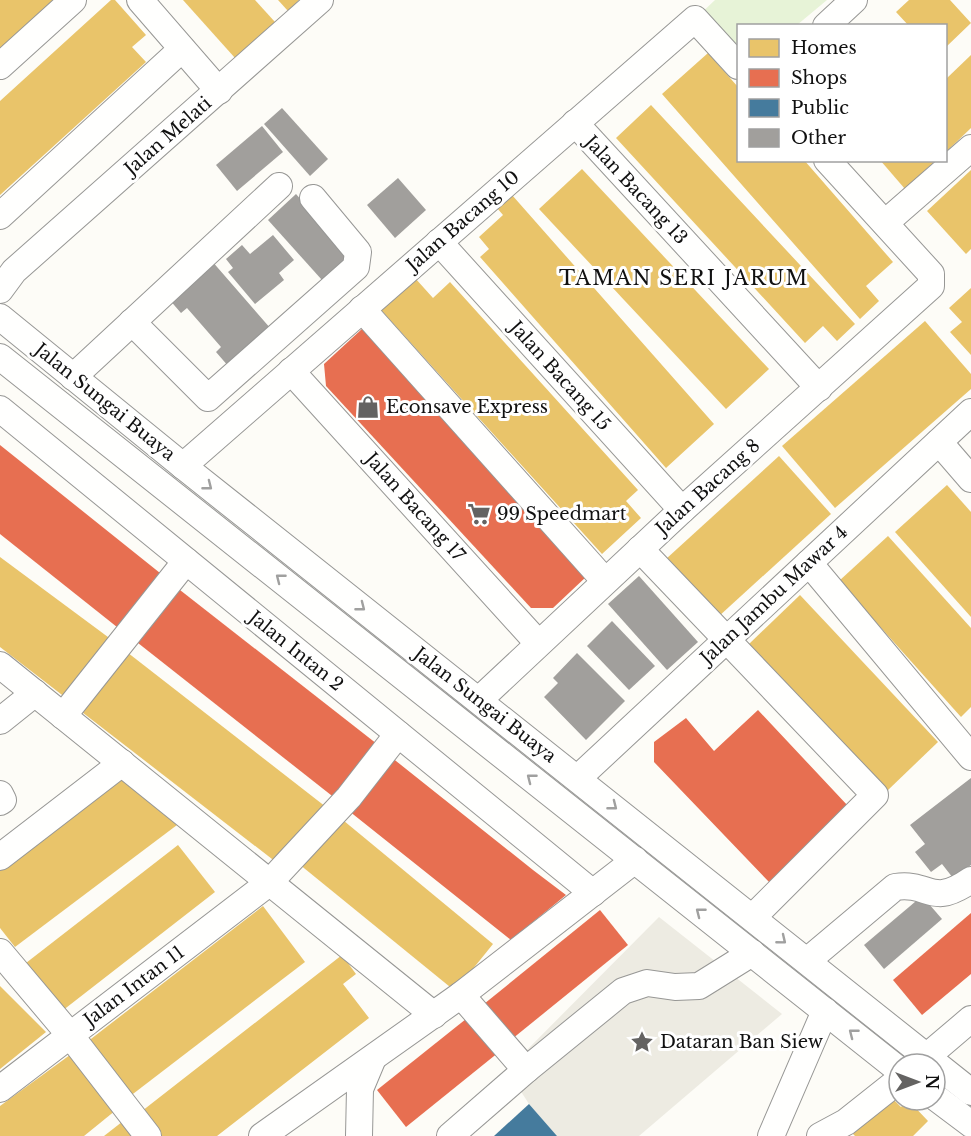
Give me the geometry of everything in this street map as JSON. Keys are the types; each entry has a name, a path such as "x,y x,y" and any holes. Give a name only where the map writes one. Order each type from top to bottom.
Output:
{"street":[{"path":"0,66 73,0"},
{"path":"140,0 219,91"},
{"name":"Jalan Melati","path":"5,279 320,0"},
{"path":"828,24 854,0"},
{"name":"Jalan Bacang 10","path":"183,466 695,19 737,65"},
{"path":"0,216 182,49"},
{"name":"Jalan Bacang 13","path":"575,123 819,388"},
{"path":"829,162 885,223 971,148"},
{"path":"73,377 279,186"},
{"path":"132,322 208,398 356,267 358,252 313,198"},
{"name":"Jalan Bacang 8","path":"479,700 682,510 931,286 931,274 885,223"},
{"name":"Jalan Bacang 15","path":"439,242 682,510"},
{"path":"362,309 605,581"},
{"name":"Jalan Sungai Buaya","path":"0,316 183,466 753,917 913,1052"},
{"name":"Jalan Sungai Buaya","path":"0,357 887,1060"},
{"name":"Jalan Bacang 17","path":"291,372 538,643"},
{"name":"Jalan Intan 2","path":"0,409 593,893"},
{"name":"Jalan Jambu Mawar 4","path":"578,778 971,412"},
{"path":"939,442 971,479"},
{"path":"640,549 875,795 753,917"},
{"path":"63,716 186,561"},
{"path":"809,563 971,756"},
{"path":"0,665 434,1016"},
{"path":"0,721 35,693"},
{"name":"Jalan Intan 11","path":"0,1089 269,883 342,805 398,734"},
{"path":"0,857 122,763"},
{"path":"0,794 3,800 0,802"},
{"path":"262,1136 434,1016 634,860"},
{"path":"807,961 895,887 905,886 939,895 952,893 971,880"},
{"path":"0,952 70,1035 148,1136"},
{"path":"450,1136 526,1070 623,992 647,983 675,987 699,986 752,953"},
{"path":"461,995 526,1070"},
{"path":"771,1136 825,1011"},
{"path":"932,1052 971,1019"},
{"path":"359,1136 360,1089 373,1058"},
{"name":"Jalan Sungai Buaya","path":"947,1076 971,1092"},
{"path":"820,1136 846,1122 887,1090"},
{"path":"947,1106 971,1124"}],"green space":[{"path":"715,0 827,0 798,24 737,24 737,65 695,19"}],"shaded area":[{"name":"Dataran Ban Siew","path":"659,917 782,1014 639,1136 557,1136 529,1104 507,1070"}],"building: Homes":[{"path":"0,0 59,0 0,56"},
{"path":"111,0 115,0 146,35 132,47 146,62 0,195 0,101"},
{"path":"183,0 255,0 275,22 235,58"},
{"path":"278,0 299,0 288,11"},
{"path":"909,0 950,0 971,23 947,46 947,24 907,24 896,12"},
{"path":"708,53 737,86 737,162 806,162 893,262 866,286 879,301 860,319 662,94"},
{"path":"971,55 971,128 947,151 947,78"},
{"path":"651,105 855,324 837,341 823,326 805,343 616,138"},
{"path":"882,162 934,162 905,189"},
{"path":"582,169 769,369 726,409 539,209"},
{"path":"971,170 971,249 966,254 927,211"},
{"path":"512,195 714,424 666,468 480,257 489,249 479,237 503,215 497,208"},
{"path":"415,278 433,298 450,282 638,490 626,501 641,518 602,554 381,310"},
{"path":"971,288 971,355 950,332 962,322 949,308"},
{"path":"925,321 971,374 971,389 835,508 782,446"},
{"path":"779,456 831,514 718,617 666,559"},
{"path":"947,485 971,512 971,617 895,532"},
{"path":"888,536 971,628 971,707 961,717 839,581"},
{"path":"0,557 112,640 66,698 0,647"},
{"path":"800,595 938,742 887,791 749,644"},
{"path":"123,649 326,807 281,866 78,709"},
{"path":"119,778 177,825 15,947 0,928 0,870"},
{"path":"338,816 493,944 455,991 299,864"},
{"path":"178,845 215,892 62,1011 26,963"},
{"path":"263,906 305,962 129,1097 87,1042"},
{"path":"342,955 356,974 343,984 369,1018 217,1136 161,1136 142,1111"},
{"path":"0,986 46,1032 0,1069"},
{"path":"74,1052 121,1106 84,1136 0,1136 0,1106"},
{"path":"887,1101 887,1112 919,1112 928,1121 913,1136 855,1136 853,1134"},
{"path":"127,1118 141,1136 104,1136"}],"building: Shops":[{"path":"363,328 587,576 553,608 531,608 326,386 324,364"},
{"path":"0,445 165,577 122,631 0,534"},
{"path":"180,590 377,744 336,799 138,643"},
{"path":"758,710 849,807 770,883 654,762 654,742 686,718 714,751"},
{"path":"391,757 566,895 511,940 349,811"},
{"path":"600,910 628,945 512,1039 484,1004"},
{"path":"971,913 971,974 922,1015 893,980"},
{"path":"471,1015 499,1052 406,1127 377,1090"}],"building: Public":[{"path":"529,1104 557,1136 494,1136"}],"building: Other":[{"path":"282,108 328,159 310,176 264,124"},
{"path":"262,126 283,152 237,191 216,165"},
{"path":"398,178 426,210 395,238 367,205"},
{"path":"296,194 350,255 322,280 268,220"},
{"path":"273,235 294,260 279,273 284,280 255,304 228,272 233,268 226,259 242,245 250,254"},
{"path":"211,260 271,329 229,367 216,352 221,347 187,308 181,313 168,298"},
{"path":"639,576 698,642 667,670 608,604"},
{"path":"612,621 655,666 629,690 587,646"},
{"path":"577,653 625,701 586,740 544,697 558,683 553,678"},
{"path":"971,778 971,865 953,878 942,864 931,872 915,852 925,844 910,825"},
{"path":"922,896 942,919 884,969 864,945"}],"place":[{"name":"Econsave Express","path":"368,407"},
{"name":"99 Speedmart","path":"479,514"},
{"name":"Dataran Ban Siew","path":"642,1042"}],"district":[{"name":"TAMAN SERI JARUM","path":"684,278"}]}
